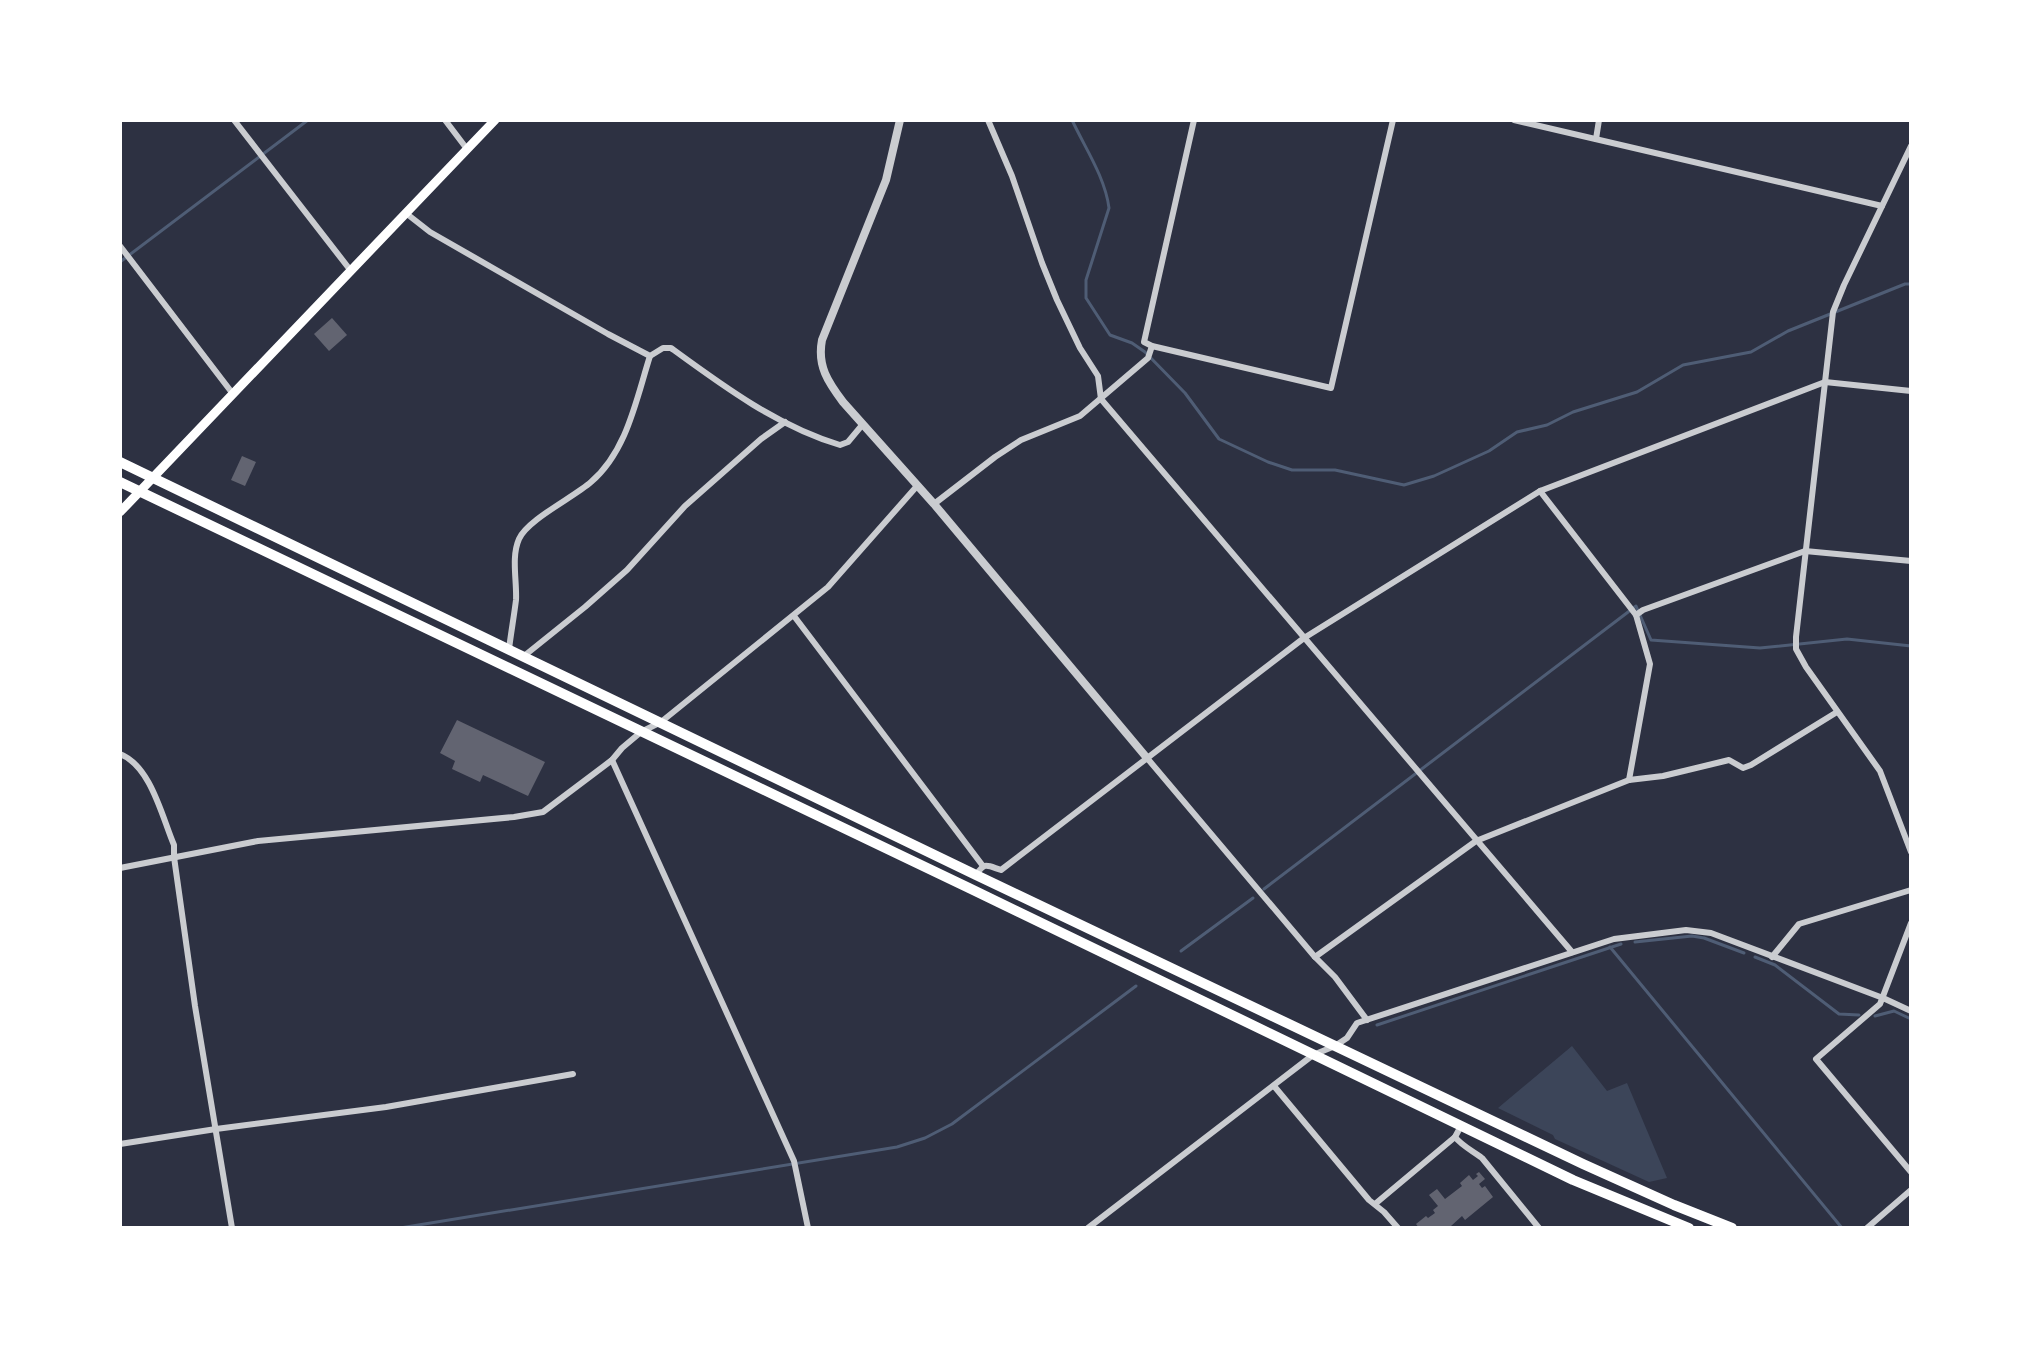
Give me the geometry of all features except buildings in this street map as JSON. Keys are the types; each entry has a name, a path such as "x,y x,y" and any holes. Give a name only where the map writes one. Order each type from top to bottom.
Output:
{"highway":[{"path":"120,462 661,722 979,870 1335,1046 1596,1170 1732,1228"},
{"path":"120,482 1573,1180 1689,1228"}],"main road":[{"path":"120,512 495,120"}],"street":[{"path":"234,120 351,271"},
{"path":"445,120 467,149"},
{"path":"900,120 886,180 829,320 819,353 820,364 830,386 934,504 1335,977 1367,1020"},
{"path":"988,120 1057,300 1080,348 1098,376 1101,399 1572,952"},
{"path":"1194,120 1144,342 1331,388 1393,120"},
{"path":"1514,120 1882,206"},
{"path":"1596,139 1599,120"},
{"path":"1911,146 1833,312 1796,649 1880,771 1911,852"},
{"path":"407,214 430,232 650,356"},
{"path":"120,246 233,394"},
{"path":"934,504 1021,440 1080,416 1148,358 1152,346"},
{"path":"509,649 516,600 516,549 520,535 607,466 620,446 650,356 663,348 671,348 723,386 785,422 805,433 840,445 848,442 863,424"},
{"path":"794,616 979,870 987,865 1001,870 1304,638 1540,491 1825,382 1911,391"},
{"path":"524,656 596,598 627,570 685,506 761,439 785,422"},
{"path":"120,868 258,841 543,812 612,760 641,732 661,722 828,587 917,486"},
{"path":"1540,491 1636,615 1650,664 1629,780"},
{"path":"1636,615 1805,551 1911,561"},
{"path":"1315,957 1476,841 1629,780 1663,776 1729,760 1743,768 1837,712"},
{"path":"120,754 144,773 174,845 195,1006 232,1228"},
{"path":"612,760 794,1161 808,1228"},
{"path":"1772,957 1799,924 1911,890"},
{"path":"1911,923 1880,1004 1816,1059 1911,1172"},
{"path":"1088,1228 1313,1055 1347,1038 1357,1023 1614,939 1686,930 1711,933 1911,1011"},
{"path":"120,1144 386,1107 573,1074"},
{"path":"1274,1086 1369,1200 1398,1228"},
{"path":"1375,1204 1455,1137 1461,1126"},
{"path":"1455,1137 1482,1158 1539,1228"},
{"path":"1867,1228 1911,1190"}],"shaded area":[{"path":"1572,1046 1607,1091 1627,1083 1667,1178 1649,1182 1555,1139 1553,1135 1498,1108"}],"waterway":[{"path":"120,262 308,120"},
{"path":"1072,120 1099,174 1109,208 1086,280 1086,298 1110,335 1132,343 1145,352 1185,393 1219,439 1292,470 1335,470 1404,485 1434,476 1489,451 1517,432 1547,425 1573,412 1637,392 1683,365 1751,352 1788,331 1911,284"},
{"path":"1264,889 1636,606 1651,640 1760,648 1847,639 1911,646"},
{"path":"1181,951 1253,898"},
{"path":"1635,942 1692,936 1744,953"},
{"path":"1377,1025 1621,944"},
{"path":"1610,947 1842,1228"},
{"path":"1755,957 1775,965 1839,1014 1859,1015"},
{"path":"400,1228 897,1147 925,1138 952,1124 1136,986"},
{"path":"1875,1016 1894,1011 1911,1019"}]}
